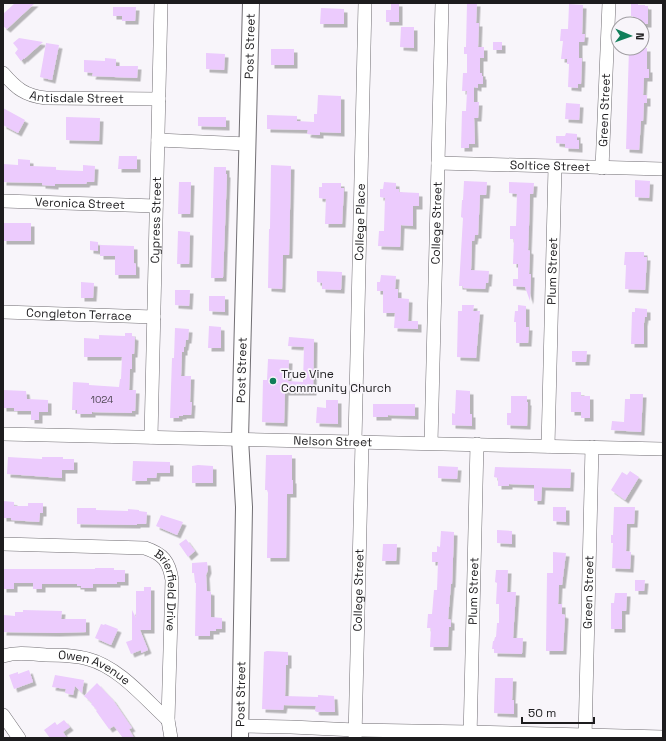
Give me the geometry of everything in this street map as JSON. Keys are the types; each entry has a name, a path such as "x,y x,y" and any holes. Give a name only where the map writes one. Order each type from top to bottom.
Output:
{"main road":[{"name":"Post Street","path":"240,732 244,507 240,439 251,3"}],"street":[{"name":"Cypress Street","path":"151,437 161,3"},
{"name":"College Place","path":"359,442 365,3"},
{"name":"College Street","path":"431,443 442,3"},
{"name":"Green Street","path":"602,168 609,3"},
{"name":"Antisdale Street","path":"3,73 22,92 36,97 158,99"},
{"path":"158,140 247,144"},
{"name":"Soltice Street","path":"438,164 663,169"},
{"name":"Plum Street","path":"548,446 555,167"},
{"name":"Veronica Street","path":"3,201 156,206"},
{"name":"Congleton Terrace","path":"3,312 154,317"},
{"name":"Nelson Street","path":"3,434 663,449"},
{"name":"College Street","path":"355,734 359,442"},
{"name":"Plum Street","path":"470,735 477,444"},
{"name":"Green Street","path":"585,736 592,447"},
{"name":"Brierfield Drive","path":"3,544 145,548 155,551 164,558 170,568 172,580 168,720 171,738"},
{"name":"Owen Avenue","path":"3,656 14,653 72,656 89,659 108,667 120,676 168,720"},
{"path":"3,715 19,738"},
{"path":"240,732 291,727 355,734 663,737"}],"building":[{"path":"15,3 35,3 7,29 3,26 3,14"},
{"path":"391,3 399,3 399,22 386,22 386,10 391,10"},
{"path":"467,3 477,3 476,23 479,23 478,47 484,47 484,58 480,58 480,73 482,73 483,76 483,84 478,84 478,88 474,87 474,102 479,102 478,118 474,118 475,144 469,144 469,148 461,148 462,111 466,111 467,91 462,91 463,73 467,73 467,54 464,54 464,47 466,47"},
{"path":"631,3 638,3 638,5 648,6 648,16 631,16"},
{"path":"569,4 583,5 582,34 585,34 584,42 579,42 579,58 582,58 581,84 578,84 578,88 568,87 569,64 567,64 567,59 561,59 563,41 560,41 561,29 568,29"},
{"path":"113,7 136,7 135,21 122,21 122,16 113,16"},
{"path":"321,8 344,9 344,24 320,24"},
{"path":"401,27 414,27 414,48 400,47"},
{"path":"19,38 43,42 21,61 15,53 18,49 13,43"},
{"path":"493,42 502,42 502,50 493,50"},
{"path":"46,43 59,45 52,80 40,77"},
{"path":"271,49 294,49 294,65 271,65"},
{"path":"206,53 225,54 224,70 206,69"},
{"path":"629,56 647,56 649,78 644,78 643,95 647,95 647,103 644,103 639,150 626,149"},
{"path":"105,58 116,59 116,66 138,66 137,78 92,76 93,73 84,72 84,60 105,61"},
{"path":"318,95 341,96 341,133 320,132 320,135 315,135 307,134 308,130 267,129 267,115 297,116 297,121 314,122 314,114 317,114"},
{"path":"566,103 580,104 579,120 565,119"},
{"path":"3,108 25,120 18,133 3,125"},
{"path":"66,117 100,118 99,141 66,140"},
{"path":"198,117 226,117 226,127 198,126"},
{"path":"566,133 577,134 579,149 565,148 565,144 556,143 556,136 565,136"},
{"path":"119,156 137,156 137,169 118,169"},
{"path":"18,159 30,160 30,166 56,167 56,170 83,171 83,165 95,166 94,182 87,182 86,184 55,184 55,186 42,185 42,183 3,182 3,164 18,165"},
{"path":"271,165 291,166 289,255 283,255 282,289 268,288"},
{"path":"214,167 226,167 227,174 223,278 211,278"},
{"path":"635,180 650,181 649,198 635,197"},
{"path":"464,181 487,182 486,195 480,195 478,235 475,235 474,241 472,241 471,270 489,271 488,283 486,283 485,289 463,288 463,286 459,286 463,218 461,217"},
{"path":"179,182 191,182 190,214 178,214"},
{"path":"384,182 396,183 396,189 399,189 399,192 419,193 419,206 413,206 413,226 401,225 400,247 378,246 379,231 384,231 385,198 380,197 380,189 383,189"},
{"path":"509,182 534,183 533,194 530,194 528,250 530,251 529,274 531,274 530,301 525,287 513,286 513,279 518,279 518,264 513,264 514,239 510,239 510,226 516,226 517,194 509,193"},
{"path":"322,183 341,183 341,188 344,188 342,224 325,224 326,199 319,198 319,187 322,187"},
{"path":"3,223 31,223 31,241 3,241"},
{"path":"178,231 190,232 189,264 177,264"},
{"path":"90,241 98,242 98,251 90,250"},
{"path":"100,245 134,246 136,275 115,275 115,256 100,256"},
{"path":"625,252 644,252 644,257 647,257 645,290 625,289"},
{"path":"317,271 342,272 341,290 322,289 322,283 317,282"},
{"path":"381,275 396,276 395,289 398,289 398,298 409,299 408,321 418,321 418,329 394,328 395,313 383,313 383,291 377,291 377,282 380,282"},
{"path":"81,282 94,283 93,298 81,298"},
{"path":"175,290 190,290 189,306 175,305"},
{"path":"209,296 225,296 225,312 209,311"},
{"path":"462,305 474,305 473,311 480,311 476,358 457,357 458,311 462,311"},
{"path":"518,305 526,306 526,327 529,327 528,343 516,343 516,322 514,322 515,311 518,311"},
{"path":"635,308 647,309 647,317 645,317 644,323 644,344 631,344 632,312 635,312"},
{"path":"209,326 221,327 221,348 208,348"},
{"path":"175,328 189,329 188,340 186,340 184,352 182,352 181,376 191,376 190,402 192,402 191,415 179,416 179,418 170,418 172,358 174,358"},
{"path":"125,333 132,333 132,336 135,337 134,354 132,354 132,369 130,369 129,390 136,390 135,411 132,411 132,413 92,412 92,414 77,414 77,410 72,410 73,382 89,383 89,385 119,387 121,379 122,357 84,357 84,338 99,339 99,335 125,336"},
{"name":"True Vine Community Church","path":"289,337 314,339 313,392 285,392 284,423 262,422 263,380 267,380 268,359 289,360 288,381 303,382 304,347 288,346"},
{"path":"572,351 587,351 586,362 572,362"},
{"path":"3,390 26,391 27,399 48,400 48,412 39,412 39,420 31,420 31,411 14,411 14,408 3,408"},
{"path":"456,390 470,391 470,414 472,414 472,426 452,425 452,413 455,414"},
{"path":"571,392 581,392 581,396 590,396 590,418 581,418 581,412 571,412"},
{"path":"630,394 643,394 641,432 611,430 612,421 624,422 625,399 630,399"},
{"path":"511,396 527,396 527,426 507,425 507,413 511,413"},
{"path":"326,400 338,400 338,424 316,423 317,407 326,408"},
{"path":"373,404 415,404 415,416 388,415 388,417 373,417"},
{"path":"266,455 292,455 293,494 287,494 286,558 267,558 268,493 267,490 265,490"},
{"path":"8,457 42,459 42,457 63,457 63,459 74,459 74,470 62,470 62,478 7,474"},
{"path":"133,461 170,462 170,473 157,473 156,478 147,478 147,481 132,481"},
{"path":"192,466 213,466 213,483 192,483"},
{"path":"438,466 458,467 457,479 438,478"},
{"path":"495,467 571,469 570,488 542,487 541,501 534,501 534,485 509,484 509,486 498,486 498,478 494,477"},
{"path":"630,471 639,477 625,500 611,490 622,472 627,475"},
{"path":"3,501 14,502 14,506 28,506 28,503 43,503 43,513 40,513 39,522 3,518"},
{"path":"553,507 566,507 566,522 553,521"},
{"path":"614,507 635,507 634,524 627,524 626,551 631,552 630,569 612,568 613,543 611,543 611,535 613,535"},
{"path":"77,508 96,508 96,510 139,510 147,512 146,524 77,524"},
{"path":"161,515 183,522 177,535 156,526"},
{"path":"497,530 512,531 512,544 497,543"},
{"path":"441,531 454,532 452,584 448,619 451,620 451,627 449,627 448,647 430,647 431,628 427,628 428,614 432,614 434,590 437,590 438,562 432,562 432,552 437,552 437,546 440,547"},
{"path":"186,539 195,551 188,557 179,544"},
{"path":"383,544 397,544 396,561 382,561"},
{"path":"553,552 566,553 562,585 559,585 558,604 562,604 562,614 565,615 563,651 546,651 547,573 553,573"},
{"path":"207,562 207,591 211,592 211,617 222,618 222,629 210,631 210,636 195,636 196,583 194,573 192,573 192,563"},
{"path":"114,568 114,570 125,570 125,582 117,582 117,584 93,584 93,588 81,588 81,586 77,586 77,584 42,584 42,589 33,589 33,583 14,583 14,589 3,589 3,569"},
{"path":"496,570 508,570 507,592 516,592 513,638 523,638 522,654 494,653 494,649 492,649 493,641 496,637 497,623 499,623 499,604 496,604"},
{"path":"635,580 645,580 644,591 635,591"},
{"path":"144,587 151,587 151,630 140,630 148,650 141,653 141,650 131,654 126,642 132,640 132,610 136,618 136,591 144,591"},
{"path":"615,593 627,593 626,611 622,611 622,629 611,629 611,603 614,603"},
{"path":"23,610 62,611 61,619 86,619 86,632 3,632 4,615 15,616 15,612 23,612"},
{"path":"101,624 118,629 111,645 95,638"},
{"path":"264,652 288,652 285,696 334,696 335,712 317,712 315,711 316,706 284,705 283,710 262,709"},
{"path":"29,670 33,682 14,689 9,675 18,672 18,674"},
{"path":"55,675 84,680 82,693 75,686 73,695 65,693 66,689 52,687"},
{"path":"495,678 513,678 512,700 514,700 514,714 494,713"},
{"path":"97,683 113,700 132,728 129,729 134,738 123,738 114,726 109,729 96,711 97,710 91,704 92,703 84,696"},
{"path":"64,720 70,727 63,732 67,738 50,738 44,730 55,722 57,725"}],"place":[{"name":"True Vine Community Church","path":"273,381"}]}
